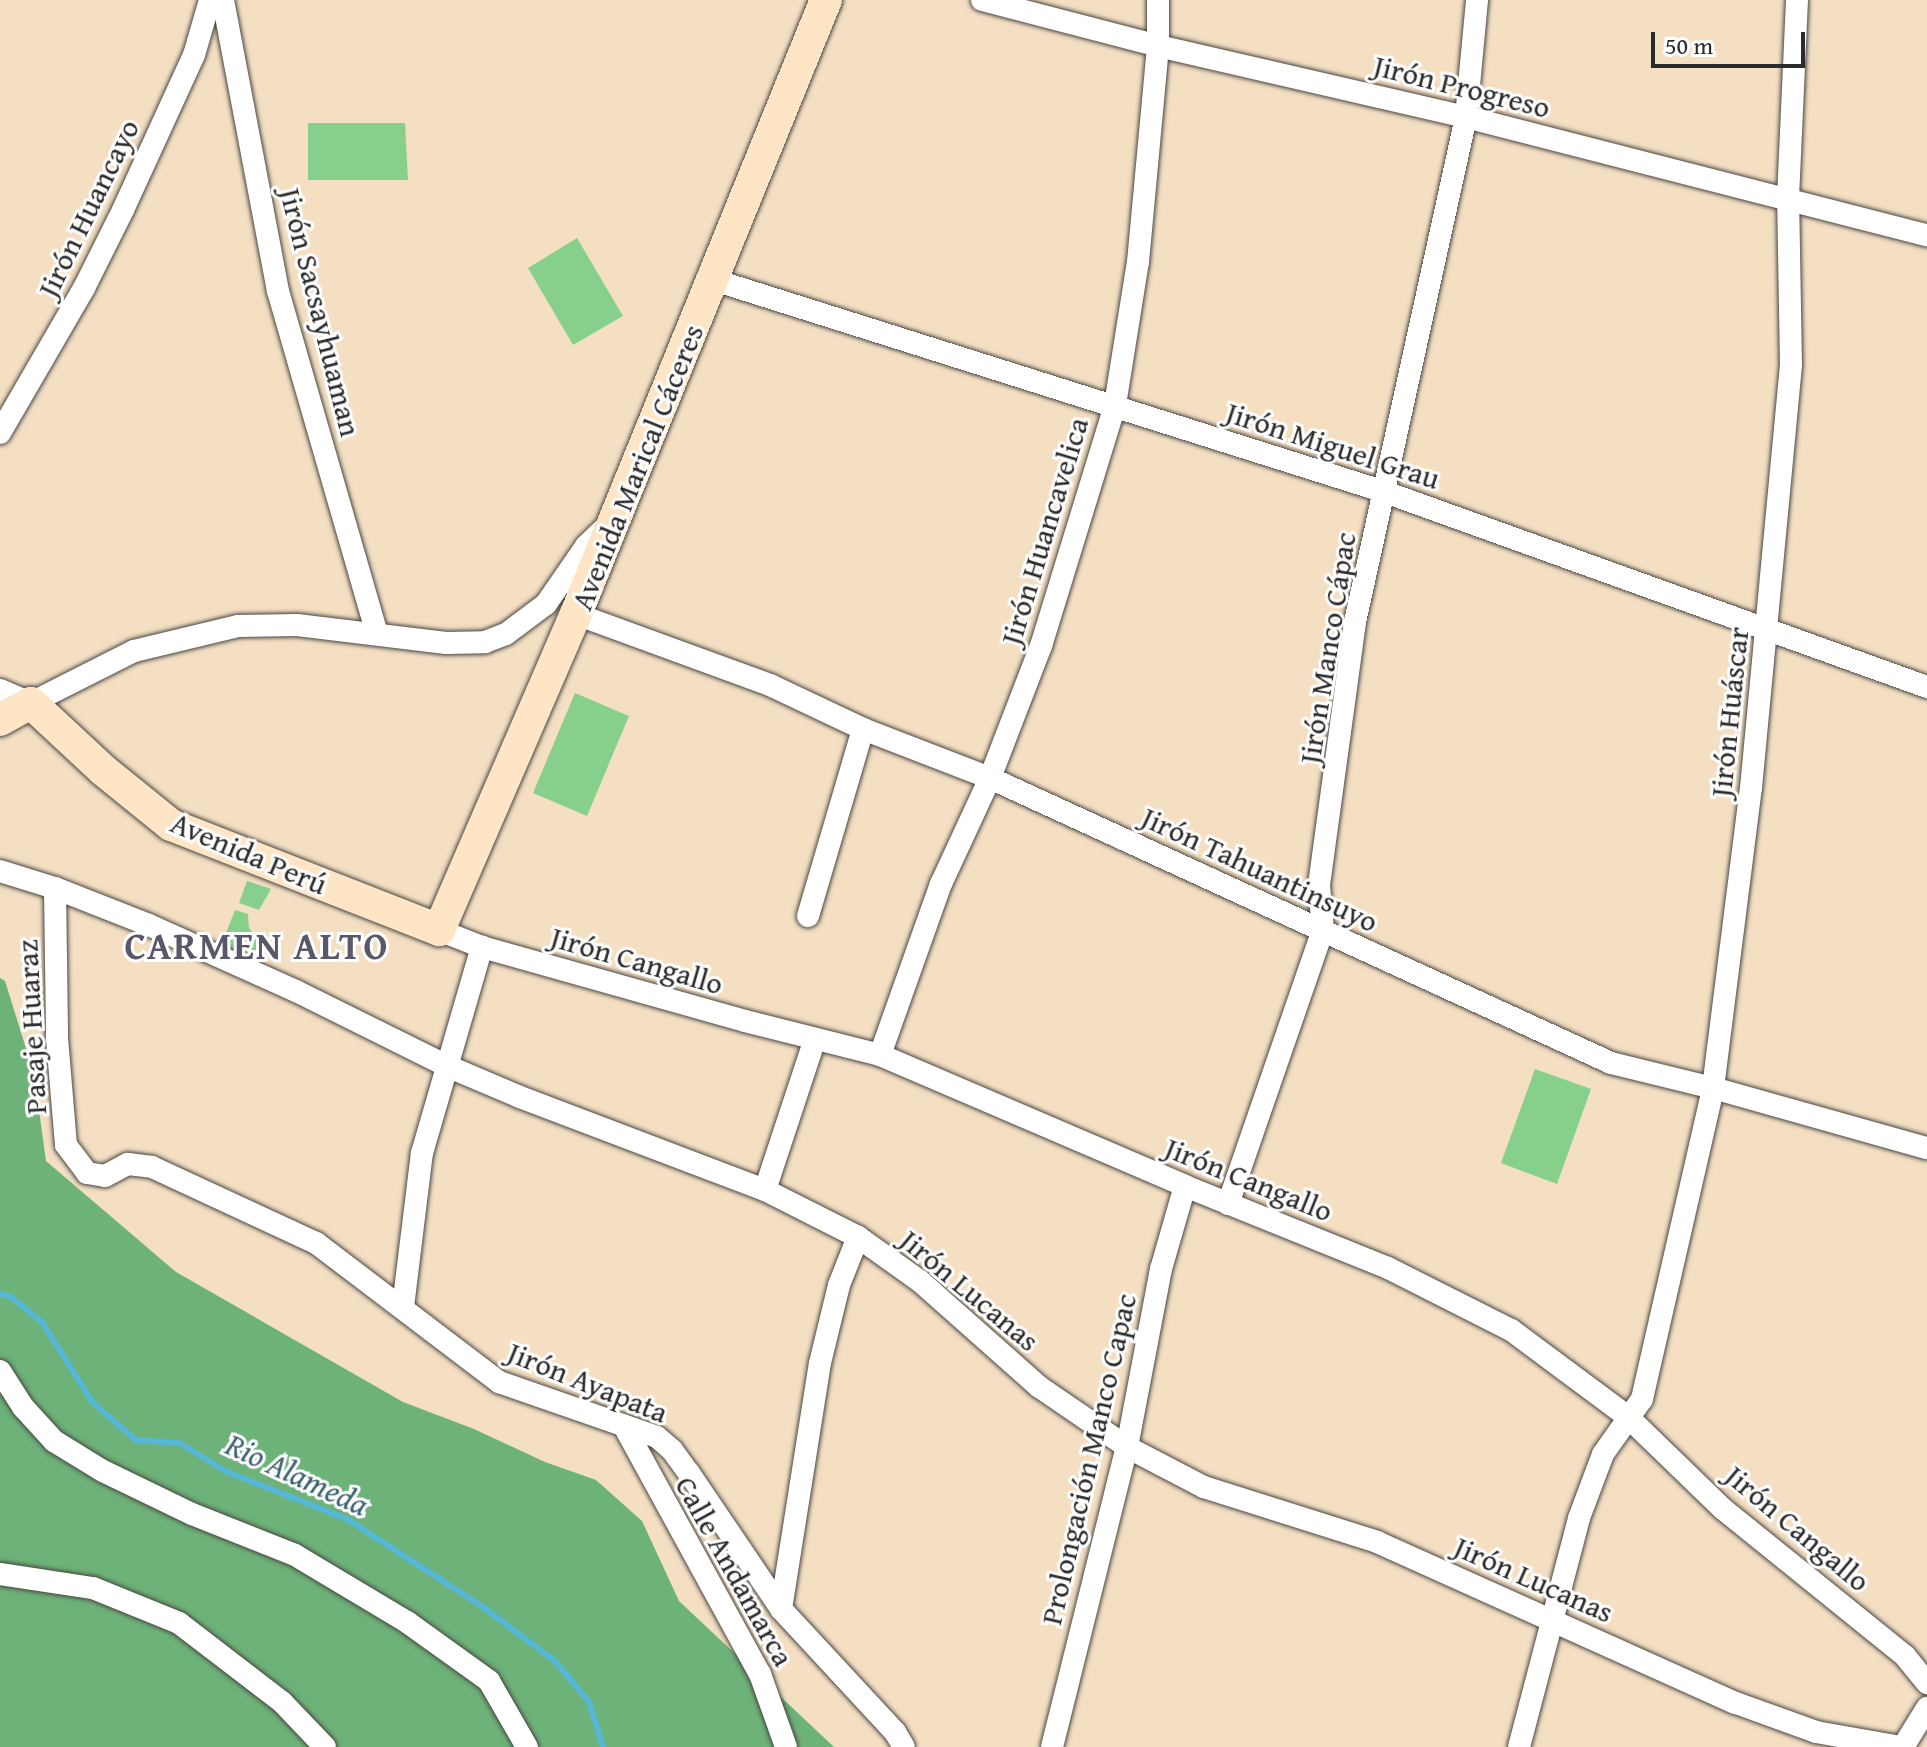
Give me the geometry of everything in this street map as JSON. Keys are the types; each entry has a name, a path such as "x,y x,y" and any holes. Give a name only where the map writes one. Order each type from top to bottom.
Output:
{"street":[{"name":"Jirón Huancayo","path":"0,433 84,288 123,210 194,55 210,0"},
{"name":"Jirón Sacsayhuaman","path":"223,0 278,291 377,634"},
{"name":"Avenida Marical Cáceres","path":"439,930 576,614 826,0"},
{"name":"Jirón Progreso","path":"982,0 1158,46 1466,117 1927,235"},
{"name":"Jirón Huancavelica","path":"880,1055 941,884 990,778 1041,646 1115,405 1138,262 1158,46 1158,0"},
{"name":"Jirón Manco Cápac","path":"1228,1204 1323,930 1319,885 1355,622 1466,117 1477,0"},
{"name":"Jirón Huáscar","path":"1519,1747 1589,1493 1603,1454 1642,1399 1713,1088 1768,628 1791,365 1788,198 1797,0"},
{"name":"Jirón Miguel Grau","path":"714,280 1385,492 1927,687"},
{"path":"0,720 134,651 238,626 297,625 446,643 485,642 506,634 546,604 586,546 617,515"},
{"name":"Jirón Tahuantinsuyo","path":"576,614 770,685 863,729 990,778 1611,1063 1927,1148"},
{"name":"Avenida Perú","path":"0,690 31,703 103,770 171,825 439,930"},
{"path":"808,916 863,729"},
{"name":"Jirón Lucanas","path":"0,871 55,888 296,991 447,1066 520,1097 765,1190 858,1237 921,1282 1038,1386 1127,1447 1204,1487 1377,1542 1736,1703 1816,1732 1903,1747 1927,1743"},
{"name":"Pasaje Huaraz","path":"55,888 57,1038 66,1145 76,1161"},
{"name":"Jirón Cangallo","path":"439,930 482,947 880,1055 1185,1186 1388,1268 1511,1330 1628,1417 1723,1509 1905,1656 1927,1683"},
{"path":"403,1307 422,1153 482,947"},
{"path":"765,1190 815,1039"},
{"name":"Jirón Ayapata","path":"76,1161 87,1173 105,1176 128,1164 152,1167 316,1243 403,1307 454,1351 499,1382 657,1437 672,1450 781,1609 895,1732 904,1747"},
{"name":"Prolongación Manco Capac","path":"1052,1747 1127,1447 1161,1269 1185,1186"},
{"path":"781,1609 820,1363 839,1285 858,1237"},
{"path":"0,1371 23,1407 54,1441 103,1471 192,1514 295,1555 407,1622 489,1681 527,1747"},
{"name":"Calle Andamarca","path":"624,1426 760,1674 786,1747"},
{"path":"0,1574 93,1588 179,1623 282,1702 325,1747"},
{"path":"1903,1747 1927,1708"}],"green space":[{"path":"308,123 405,123 408,180 308,180"},
{"path":"577,238 623,316 573,345 528,268"},
{"path":"575,693 629,716 587,816 533,793"},
{"path":"247,881 271,889 259,910 239,903"},
{"path":"235,910 248,914 249,928 264,947 258,961 220,948"},
{"path":"0,978 5,981 34,1074 46,1161 176,1272 403,1402 474,1429 545,1462 596,1480 642,1521 679,1601 834,1747 0,1747"},
{"path":"1535,1069 1591,1089 1557,1184 1501,1163"}],"waterway":[{"name":"Rio Alameda","path":"0,1293 11,1297 42,1322 93,1403 136,1440 180,1443 225,1471 347,1519 483,1607 555,1661 589,1702 603,1747"}],"district":[{"name":"CARMEN ALTO","path":"257,946"}]}
